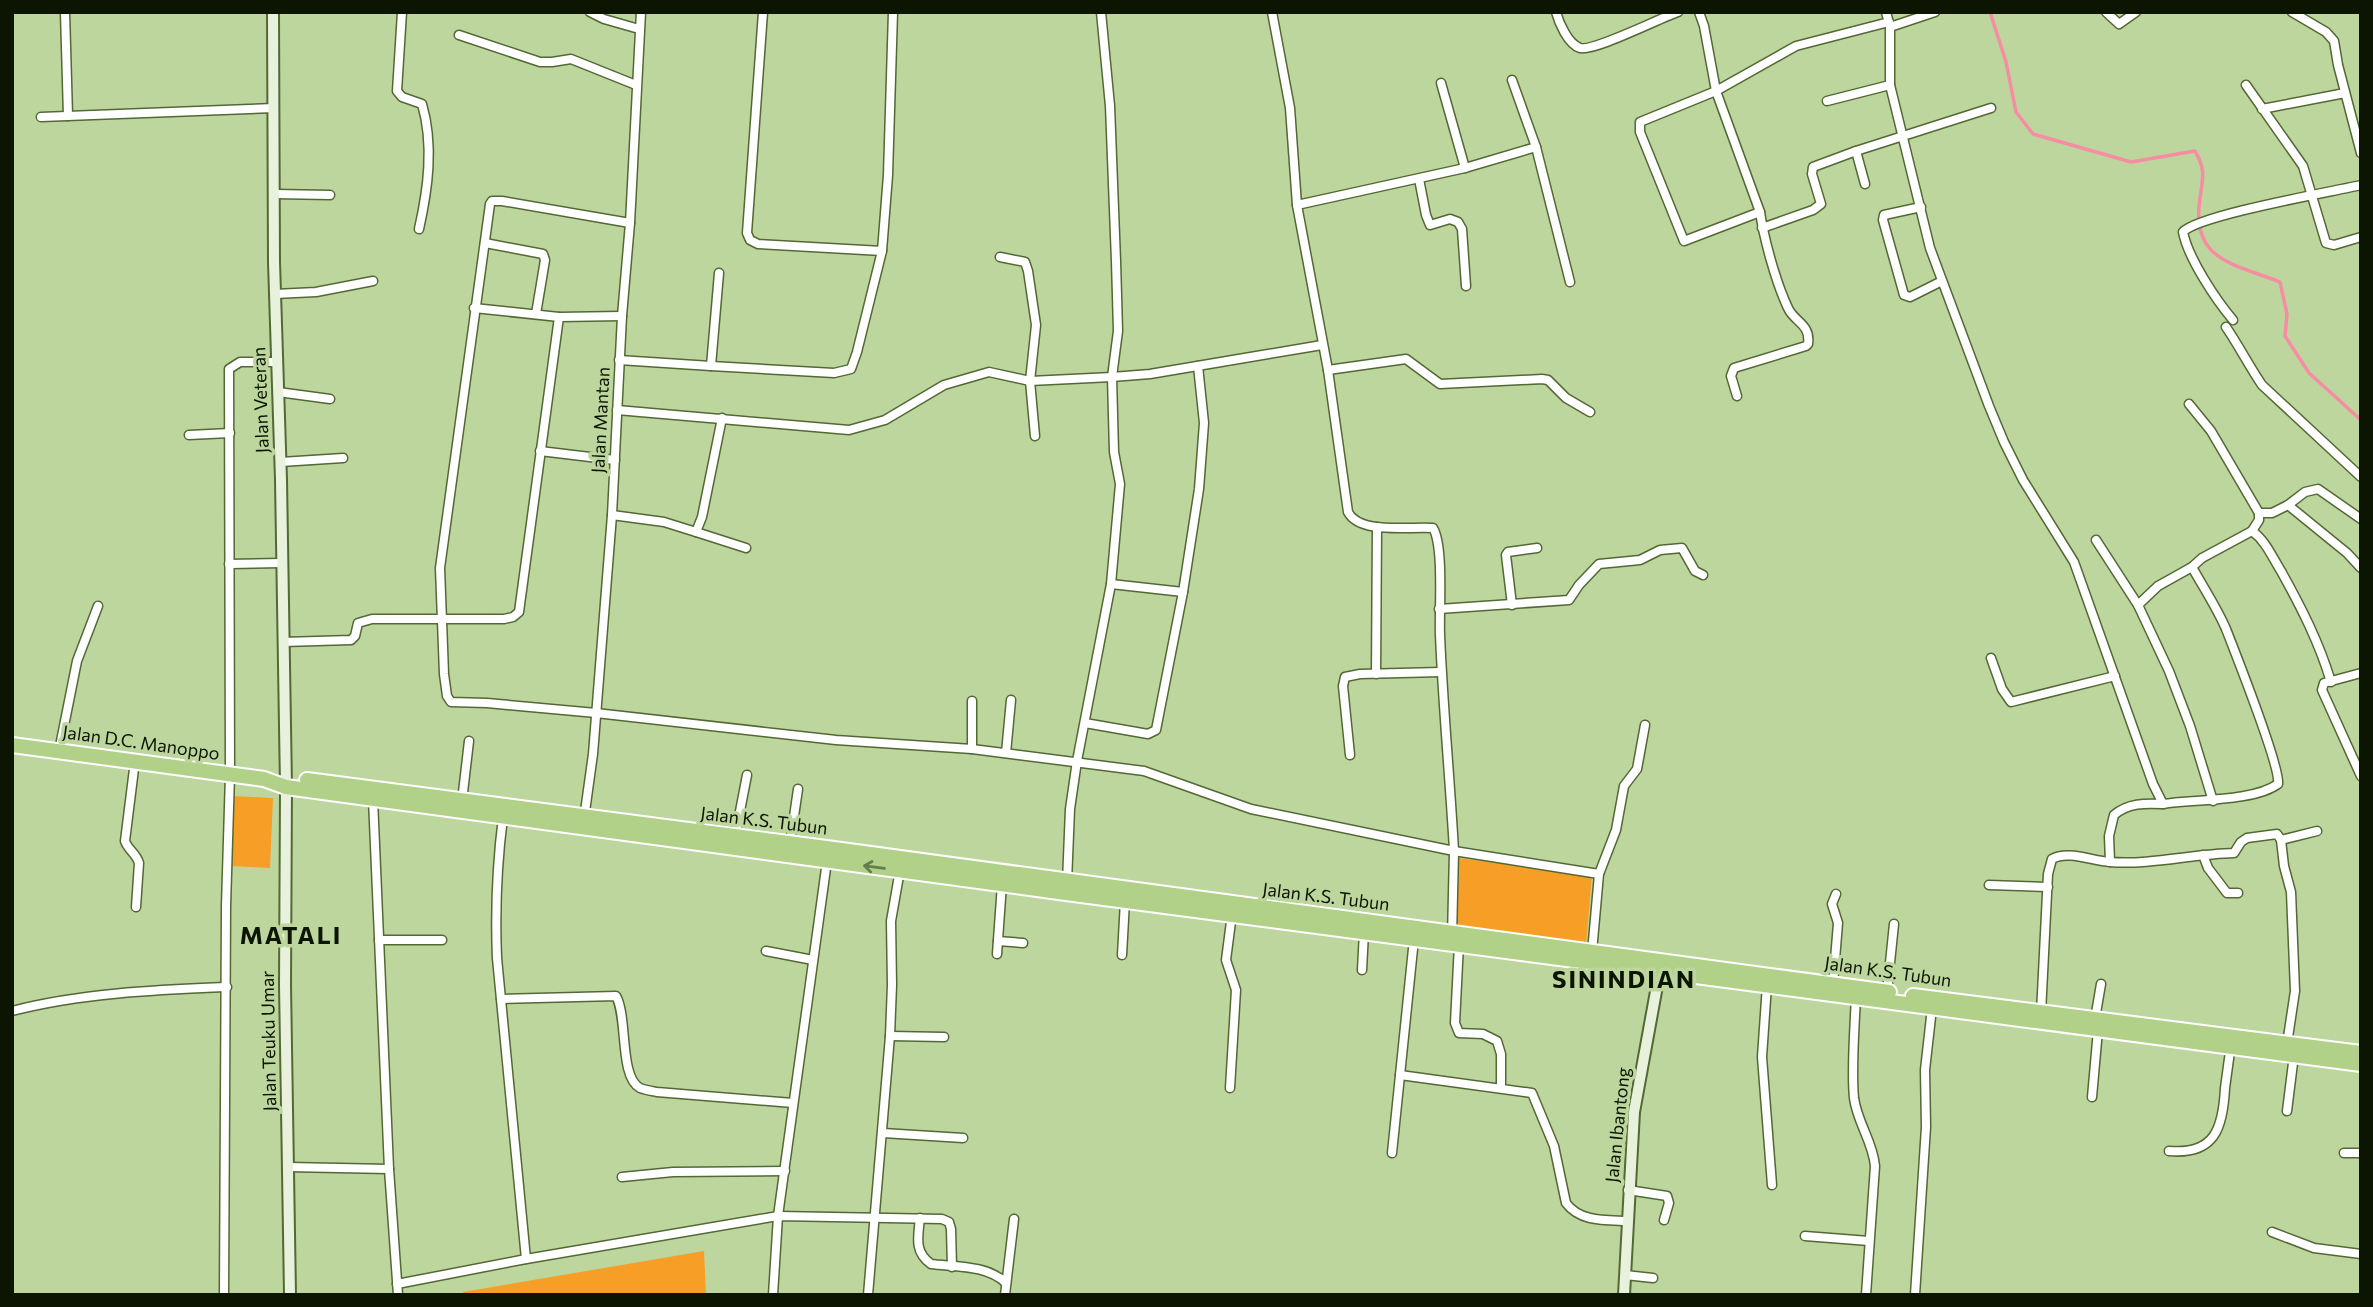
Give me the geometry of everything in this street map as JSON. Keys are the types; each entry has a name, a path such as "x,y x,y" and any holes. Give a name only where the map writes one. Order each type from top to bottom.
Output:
{"highway":[{"name":"Jalan D.C. Manoppo","path":"12,745 286,783"},
{"name":"Jalan K.S. Tubun","path":"286,783 373,799 503,817 790,844 1066,887 1813,986"},
{"name":"Jalan K.S. Tubun","path":"286,783 462,801 827,861 1002,884 1066,887 1125,901 1414,939 1592,952 1767,985 1833,987 1932,1008 2041,1018 2290,1050 2361,1064"},
{"name":"Jalan K.S. Tubun","path":"1856,992 1887,992 2041,1018"},
{"name":"Jalan K.S. Tubun","path":"2290,1050 2361,1053"}],"street":[{"path":"65,12 68,116"},
{"name":"Jalan Veteran","path":"273,12 275,294 281,462 286,783"},
{"path":"402,12 397,91 402,97 422,104 428,146 428,185 419,229"},
{"path":"590,12 639,29"},
{"name":"Jalan Mantan","path":"584,823 612,515 622,316 631,223 641,12"},
{"path":"763,12 747,227 750,240 758,244 882,251"},
{"path":"620,360 834,373 851,369 858,352 882,251 888,175 893,12"},
{"path":"1066,887 1070,809 1111,584 1121,484 1114,452 1112,377 1118,331 1116,261 1110,106 1101,12"},
{"path":"1272,12 1290,108 1297,205 1328,370 1348,512 1359,524 1433,528 1436,533 1439,553 1441,672 1454,851 1455,1023 1460,1033 1483,1034 1497,1041 1501,1054 1501,1088"},
{"path":"1556,12 1566,34 1581,48 1608,42 1678,12"},
{"path":"1647,12 1650,22"},
{"path":"1699,12 1716,92 1760,212 1762,228 1788,311 1805,326 1809,341 1801,347 1734,368 1731,376 1737,396"},
{"path":"1886,12 1889,25 1890,85 1930,248 2004,442 2023,480 2074,562 2152,784 2162,804"},
{"path":"1760,212 1684,241 1640,132 1640,122 1716,92 1796,46 1935,12"},
{"path":"2106,12 2119,24 2136,12"},
{"path":"2292,12 2326,32 2334,41 2337,65 2361,153"},
{"path":"459,35 540,62 571,59 636,85"},
{"path":"1512,80 1536,147 1570,282"},
{"path":"1441,83 1465,168"},
{"path":"1827,101 1890,85"},
{"path":"2246,85 2303,166 2326,243 2334,245 2361,237"},
{"path":"2262,109 2346,93"},
{"path":"41,117 275,108"},
{"path":"1762,228 1818,207 1821,200 1812,174 1813,167 1991,108"},
{"path":"1297,205 1465,168 1536,147"},
{"path":"1856,151 1865,184"},
{"path":"1419,179 1430,225 1450,219 1458,222 1462,229 1466,286"},
{"path":"2233,320 2184,238 2185,229 2209,218 2361,186"},
{"path":"275,194 330,195"},
{"path":"631,223 495,200 490,204 442,551 440,617 447,696 451,702 596,713 836,740 972,749 1144,771 1251,808 1454,851 1599,874"},
{"path":"1921,207 1884,215 1883,220 1904,295 1910,297 1942,281"},
{"path":"485,243 543,254 545,260 536,314"},
{"path":"1000,257 1025,262 1028,271 1036,325 1030,381 1035,436"},
{"path":"711,366 719,273"},
{"path":"275,294 316,292 373,281"},
{"path":"474,308 559,317 622,316"},
{"path":"283,642 351,640 358,624 364,620 440,617 504,619 519,612 559,317"},
{"path":"2226,327 2244,352 2262,385 2361,477"},
{"path":"617,410 858,429 900,412 936,389 989,372 1030,381 1150,374 1322,345"},
{"path":"1328,370 1406,359 1440,384 1542,379 1548,380 1566,398 1590,412"},
{"path":"224,1295 231,366 240,362 277,362"},
{"path":"1085,723 1148,734 1155,732 1183,592 1199,489 1204,439 1198,366"},
{"path":"278,392 330,400"},
{"path":"2138,604 2158,586 2252,531 2259,520 2259,513 2211,430 2189,404"},
{"path":"696,532 702,517 722,418"},
{"path":"190,435 230,433"},
{"path":"540,451 615,460"},
{"path":"281,462 343,458"},
{"path":"2259,513 2272,513 2305,492 2318,489 2361,519"},
{"path":"2288,505 2347,553 2361,568"},
{"path":"612,515 664,522 746,548"},
{"path":"1376,674 1377,527"},
{"path":"2252,531 2263,541 2301,607 2320,648 2331,682"},
{"path":"2096,540 2138,604 2169,671 2190,726 2213,801"},
{"path":"1512,605 1506,555 1508,552 1536,548"},
{"path":"1438,608 1569,600 1599,564 1640,560 1660,550 1682,548 1695,571 1703,575"},
{"path":"229,564 282,563"},
{"path":"2110,862 2109,836 2114,815 2130,806 2188,800 2213,801 2264,791 2274,787 2279,779 2226,630 2192,567"},
{"path":"1111,584 1183,592"},
{"path":"66,752 77,661 99,606"},
{"path":"1991,658 2002,689 2011,702 2115,676"},
{"path":"1350,755 1343,686 1345,677 1441,672"},
{"path":"2361,673 2323,684 2322,690 2361,776"},
{"path":"972,701 972,749"},
{"path":"1006,753 1010,701"},
{"path":"1592,952 1599,874 1616,830 1624,786 1637,769 1645,725"},
{"path":"462,801 469,741"},
{"path":"135,761 125,841 139,863 136,907"},
{"path":"735,837 747,775"},
{"name":"Jalan Teuku Umar","path":"286,783 285,985 290,1295"},
{"path":"790,844 798,789"},
{"path":"373,799 389,1169 398,1295"},
{"path":"503,817 495,912 526,1259"},
{"path":"2281,839 2317,831"},
{"path":"2041,1018 2049,865 2056,857 2068,855 2110,862 2164,861 2234,853 2241,842 2257,835 2277,834 2281,839 2291,892 2295,981 2287,1111"},
{"path":"2203,855 2208,868 2227,892 2238,893"},
{"path":"773,1295 778,1216 827,861"},
{"path":"868,1295 890,1036 891,922 900,870"},
{"path":"998,954 1002,884"},
{"path":"1989,885 2048,887"},
{"path":"1833,987 1838,923 1832,902 1836,894"},
{"path":"1122,955 1125,901"},
{"path":"1230,1088 1236,990 1226,960 1232,914"},
{"path":"1887,992 1894,924"},
{"path":"1362,970 1364,932"},
{"path":"1392,1153 1414,939"},
{"path":"379,940 442,940"},
{"path":"998,941 1023,943"},
{"path":"766,951 813,960"},
{"name":"Jalan Ibantong","path":"1624,1295 1634,1112 1660,966"},
{"path":"2092,1097 2101,984"},
{"path":"1767,985 1762,1057 1772,1185"},
{"path":"12,1011 106,996 227,987"},
{"path":"1856,992 1854,1098 1875,1166 1866,1295"},
{"path":"501,999 616,996 631,1077 638,1087 657,1092 793,1103"},
{"path":"1915,1295 1926,1127 1925,1070 1932,1008"},
{"path":"890,1036 944,1037"},
{"path":"2169,1151 2196,1150 2209,1142 2215,1134 2224,1111 2232,1043"},
{"path":"1400,1075 1527,1091 1536,1098 1554,1146 1566,1203 1572,1210 1587,1218 1627,1221"},
{"path":"883,1133 963,1138"},
{"path":"2344,1153 2361,1153"},
{"path":"288,1167 389,1169"},
{"path":"622,1177 703,1171 785,1171"},
{"path":"1628,1191 1667,1196 1669,1203 1664,1220"},
{"path":"397,1284 778,1216 942,1219 949,1222 951,1229 952,1267"},
{"path":"920,1218 917,1242 920,1252 931,1264 983,1269 996,1274 1006,1283"},
{"path":"1005,1295 1014,1219"},
{"path":"2272,1232 2314,1248 2361,1254"},
{"path":"1805,1236 1869,1241"},
{"path":"1625,1275 1653,1278"}],"shaded area":[{"path":"233,796 273,798 270,868 230,866"},
{"path":"1459,858 1592,875 1586,945 1457,928"},
{"path":"704,1251 706,1295 464,1295 463,1292"}],"waterway":[{"path":"1990,12 2006,62 2016,112 2033,134 2131,162 2195,151 2203,174 2199,219 2202,235 2209,248 2232,264 2280,282 2287,314 2285,336 2309,373 2361,420"}],"district":[{"name":"MATALI","path":"291,936"},
{"name":"SININDIAN","path":"1624,980"}]}
